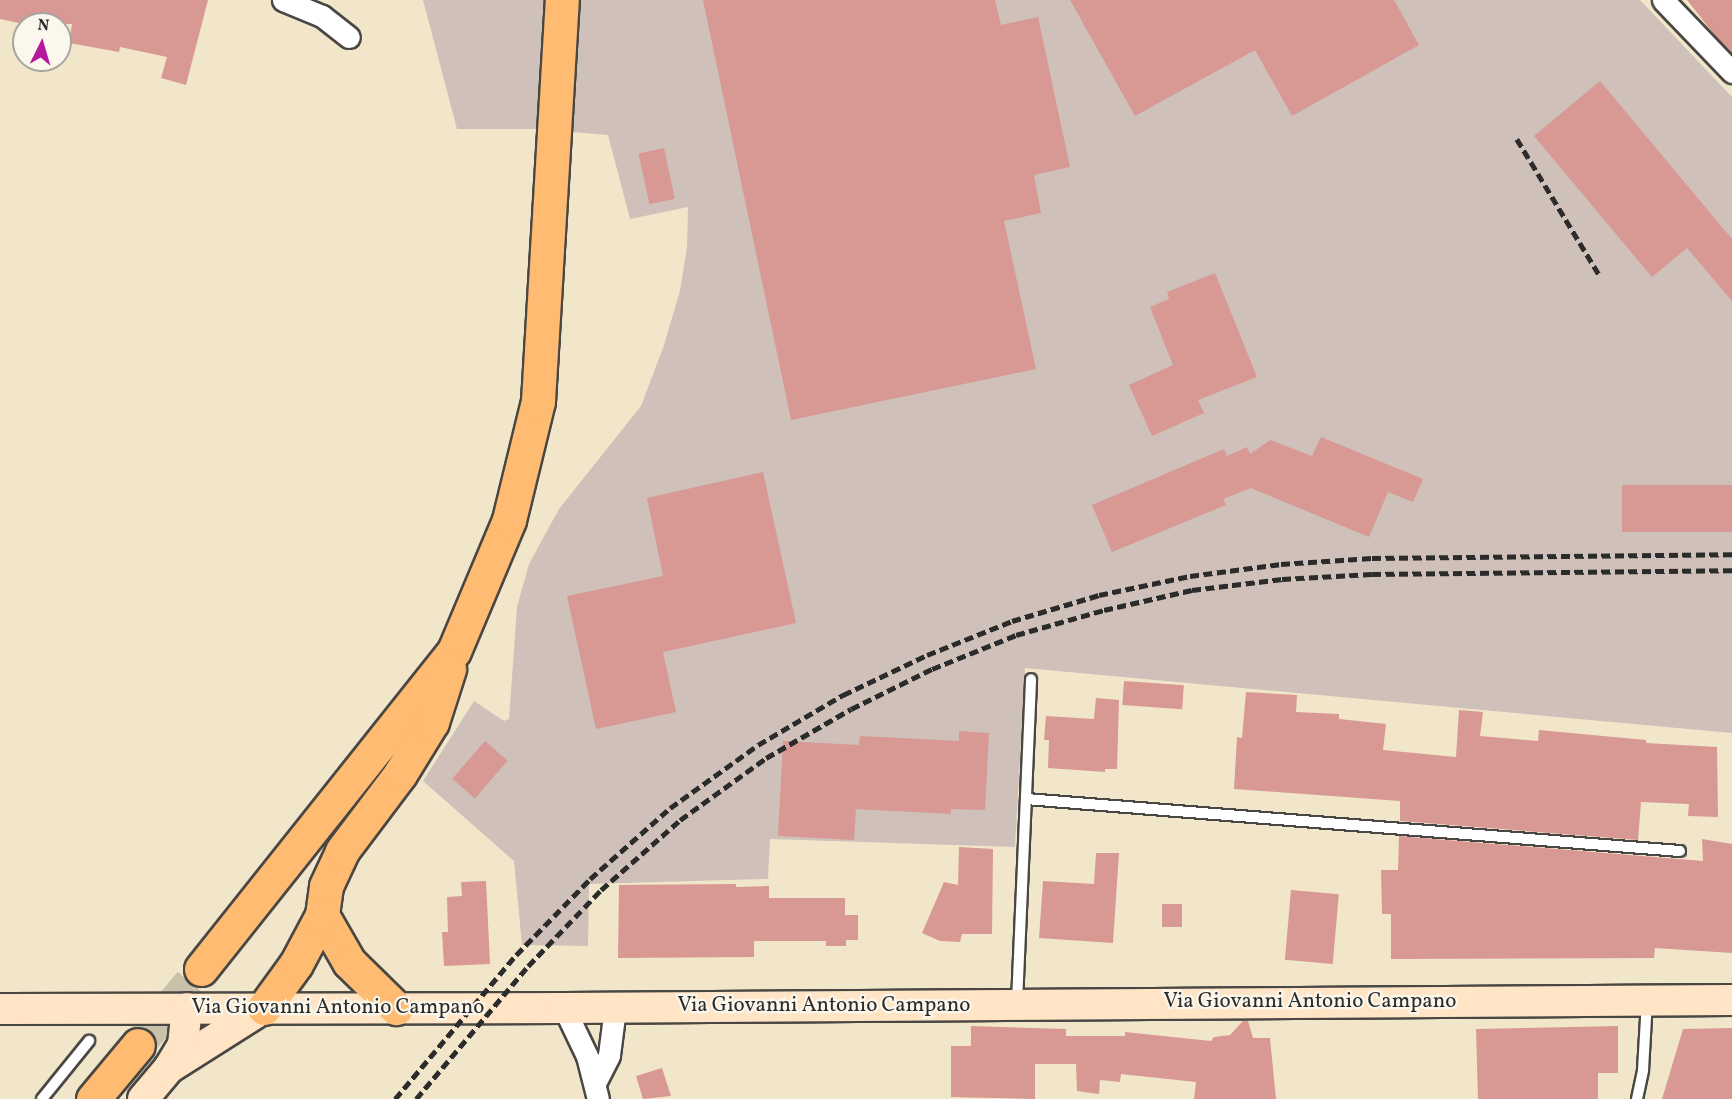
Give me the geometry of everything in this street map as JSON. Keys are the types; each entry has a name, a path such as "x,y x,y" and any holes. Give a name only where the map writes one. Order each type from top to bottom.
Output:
{"highway":[{"path":"264,1008 296,964 322,915 326,886 342,851 400,774 432,722 454,651 509,520 538,401 562,0"},
{"path":"201,969 454,651"},
{"path":"322,915 349,962 396,1008"},
{"path":"93,1099 138,1045"}],"main road":[{"name":"Via Giovanni Antonio Campano","path":"0,1009 615,1008 1732,1000"},
{"path":"143,1099 169,1068 183,1045 187,1008"},
{"path":"169,1068 264,1008"}],"street":[{"path":"283,0 322,16 349,37"},
{"path":"1664,0 1732,72"},
{"path":"564,1008 587,1056 597,1091"},
{"path":"597,1091 609,1055 615,1008"}],"lane":[{"path":"1017,1004 1031,679"},
{"path":"1026,799 1680,851"},
{"path":"1637,1099 1644,1061 1647,1000"},
{"path":"42,1099 89,1041"}],"shaded area":[{"path":"423,0 1640,0 1732,97 1732,733 1025,668 1015,847 770,839 768,879 589,884 588,946 522,945 514,861 423,781 474,701 504,721 509,719 517,607 529,564 559,509 641,406 663,348 680,291 687,247 688,207 630,219 608,135 534,129 457,129"}],"building":[{"path":"0,0 208,0 186,85 161,78 167,57 120,47 119,52 72,44 72,12 12,12 12,22 0,19"},
{"path":"703,0 995,0 1001,25 1038,17 1070,167 1034,175 1041,213 1004,221 1036,369 791,420"},
{"path":"1070,0 1394,0 1419,45 1292,116 1255,50 1135,116"},
{"path":"1687,0 1732,0 1732,54 1716,37"},
{"path":"1600,81 1732,239 1732,301 1687,248 1652,277 1534,136"},
{"path":"664,148 675,199 649,204 639,153"},
{"path":"1215,273 1257,377 1198,400 1204,413 1152,436 1129,385 1173,365 1150,307 1169,299 1167,292"},
{"path":"1321,437 1423,479 1413,502 1388,492 1369,537 1251,488 1223,499 1226,505 1112,552 1092,505 1224,449 1227,456 1247,447 1250,454 1270,440 1312,456"},
{"path":"763,472 796,623 663,652 676,712 596,729 567,596 663,576 647,498"},
{"path":"1622,485 1732,485 1732,532 1622,532"},
{"path":"1124,681 1184,685 1182,709 1122,705"},
{"path":"1246,692 1297,695 1296,712 1339,714 1339,719 1386,724 1383,750 1456,757 1459,710 1483,712 1480,736 1538,741 1539,730 1646,740 1646,743 1717,747 1718,817 1688,816 1689,804 1641,802 1638,840 1400,821 1400,801 1234,789 1237,737 1242,738"},
{"path":"1096,698 1119,700 1117,769 1105,769 1105,772 1048,768 1049,740 1044,740 1046,716 1094,719"},
{"path":"959,731 989,733 985,810 951,809 951,814 856,809 854,840 778,836 783,741 859,745 860,736 959,741"},
{"path":"485,741 508,761 475,798 452,779"},
{"path":"1399,836 1703,861 1702,839 1732,844 1732,953 1655,948 1654,958 1391,959 1391,914 1382,914 1381,870 1398,870"},
{"path":"959,847 993,849 992,934 962,934 960,942 940,941 922,933 944,882 958,885"},
{"path":"1096,853 1119,853 1113,943 1039,938 1043,881 1094,884"},
{"path":"486,881 490,964 444,966 442,932 448,932 447,897 462,896 461,882"},
{"path":"736,884 736,887 769,886 769,898 845,898 845,915 858,915 858,940 846,940 846,946 826,946 826,941 754,941 754,957 618,958 619,885"},
{"path":"1291,890 1339,894 1333,964 1285,960"},
{"path":"1162,904 1182,904 1182,927 1162,927"},
{"path":"1243,1021 1248,1021 1253,1038 1270,1038 1276,1099 1194,1099 1196,1082 1121,1074 1120,1082 1100,1080 1099,1094 1077,1091 1076,1064 1035,1064 1035,1099 951,1097 951,1046 971,1046 971,1026 1066,1029 1066,1036 1125,1036 1125,1032 1211,1041 1214,1037 1230,1035"},
{"path":"1618,1026 1618,1073 1598,1073 1598,1099 1478,1099 1476,1029"},
{"path":"1732,1028 1732,1099 1662,1099 1683,1029"},
{"path":"662,1068 671,1096 643,1099 636,1076"}],"tunnel":[{"path":"138,1045 201,969"}],"railway":[{"path":"1517,139 1600,276"},
{"path":"395,1099 516,955 590,879 670,808 758,745 843,695 927,655 1012,621 1099,595 1190,576 1281,564 1372,558 1732,554"},
{"path":"416,1099 528,966 601,890 680,820 766,758 851,709 932,669 1016,635 1104,610 1192,590 1282,579 1372,574 1732,570"}]}
